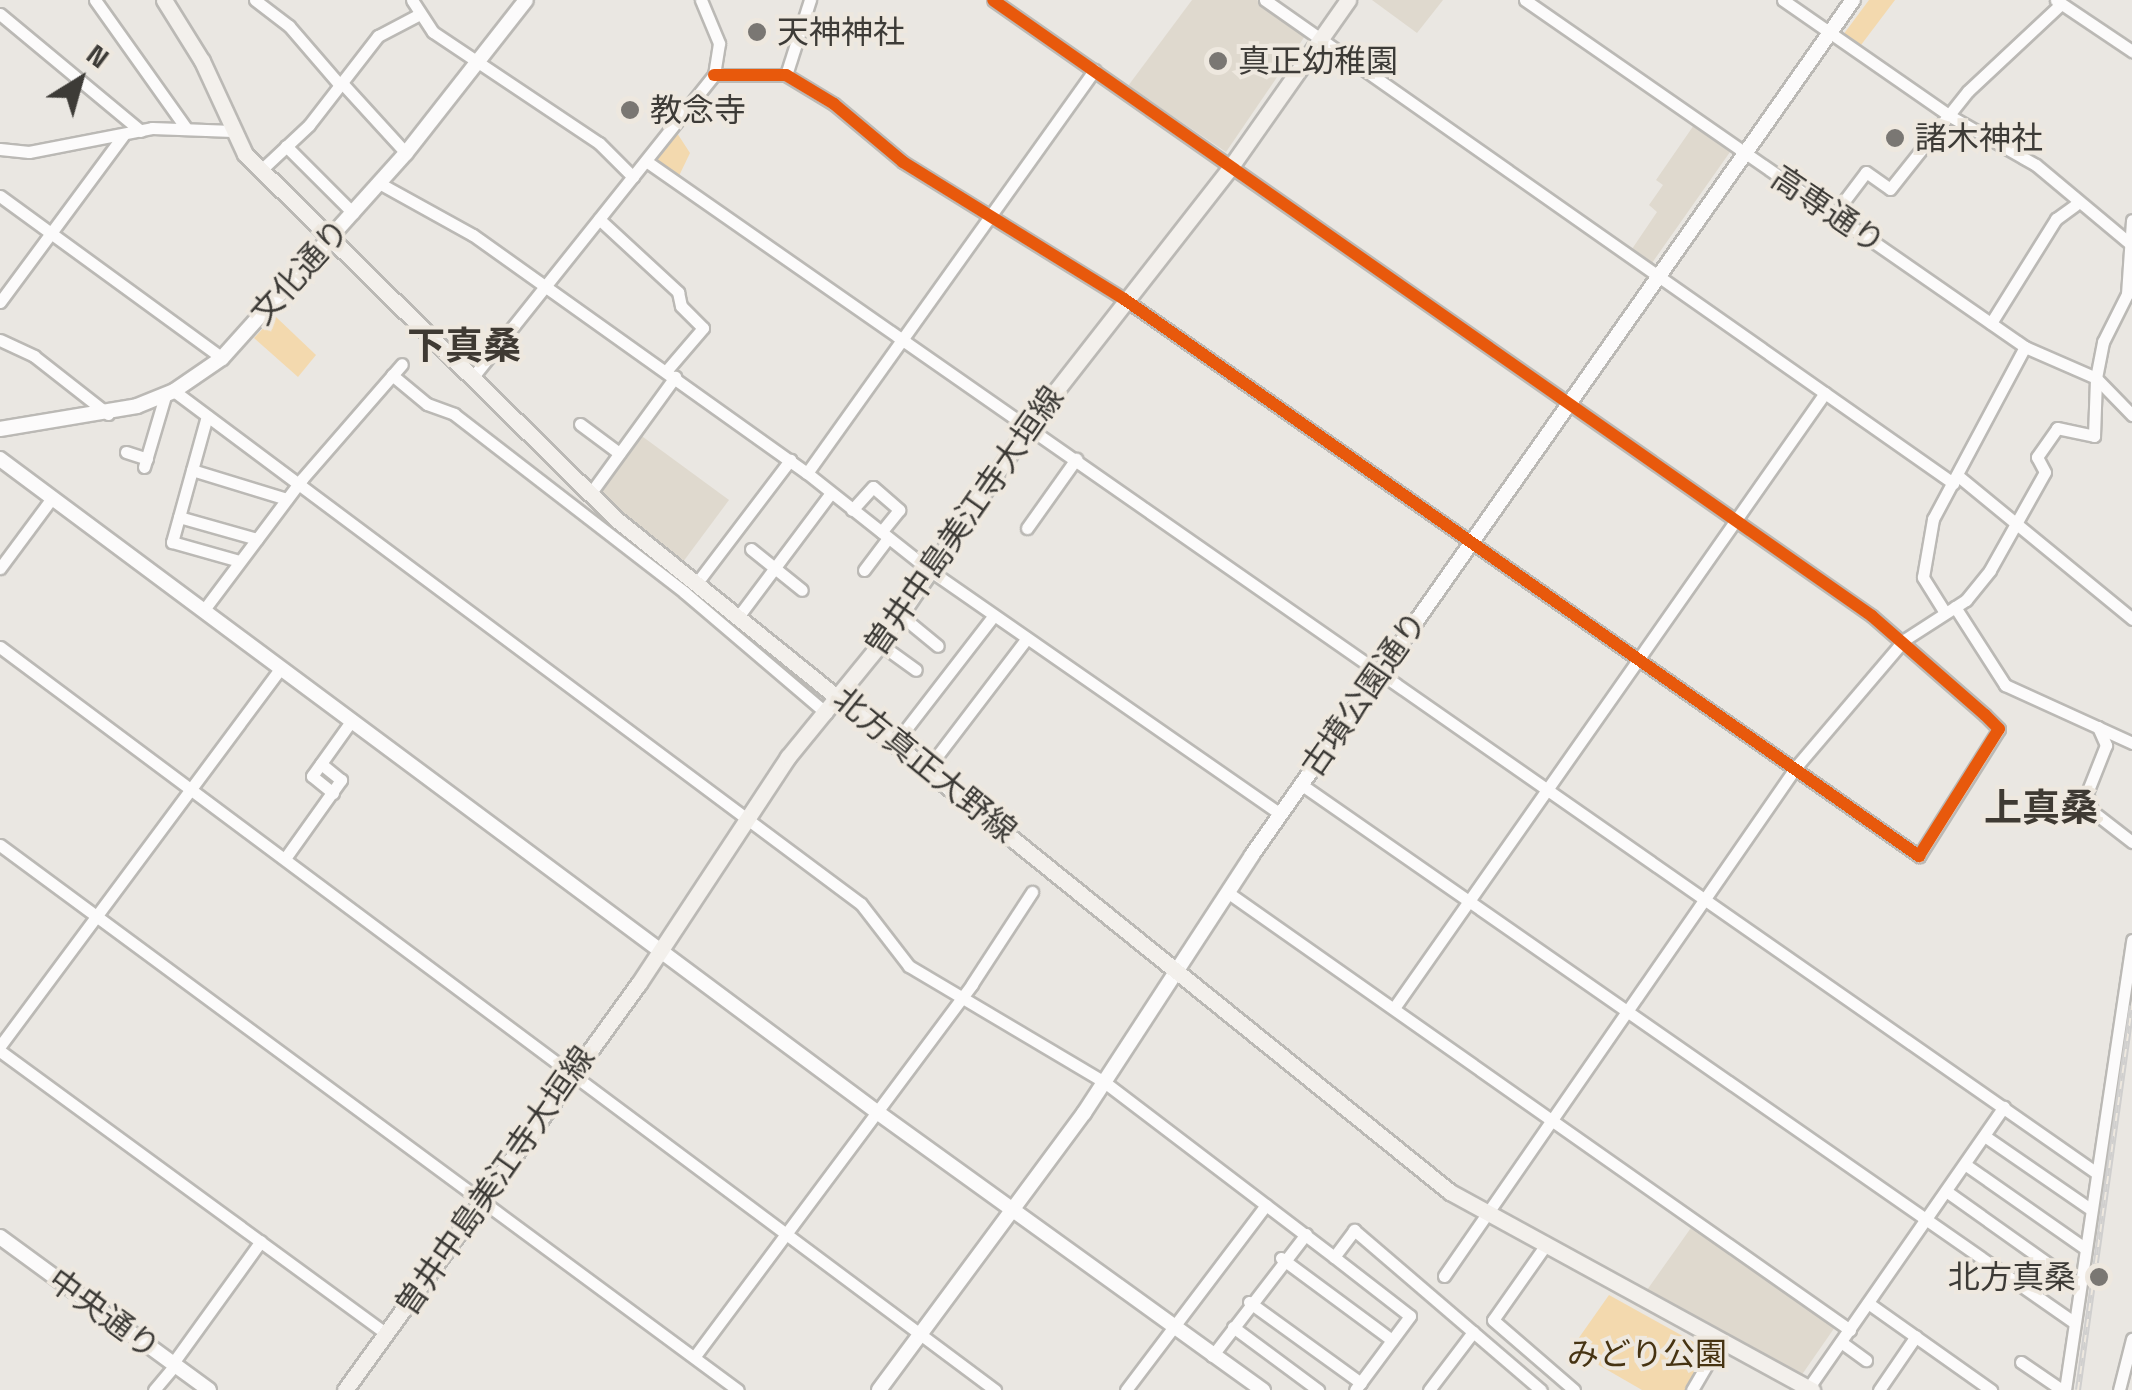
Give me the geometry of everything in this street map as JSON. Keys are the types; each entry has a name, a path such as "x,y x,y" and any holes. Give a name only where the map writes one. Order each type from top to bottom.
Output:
{"main road":[{"name":"北方真正大野線","path":"164,0 233,132 260,171 590,494 696,584 1178,969 1422,1170 1486,1215 1809,1389"},
{"name":"曽井中島美江寺大垣線","path":"346,1390 485,1199 570,1072 662,949 746,815 880,644 1030,424 1232,165 1348,0"}],"street":[{"path":"95,0 186,128"},
{"path":"255,0 289,26 406,152"},
{"path":"412,0 433,32 480,60 598,143 633,177"},
{"name":"文化通り","path":"0,429 108,414 169,393 222,358 406,152 525,0"},
{"path":"472,378 714,75 719,42 701,0"},
{"path":"786,75 810,0"},
{"path":"714,75 786,75 867,128 916,171 994,215 1124,299 1919,856 1999,730 1904,640 993,0"},
{"path":"1265,0 1824,393 2016,518 2132,619"},
{"name":"高専通り","path":"1525,0 2024,346 2096,378 2132,415"},
{"path":"1783,0 1950,116 2036,166 2076,205 2128,242"},
{"name":"古墳公園通り","path":"879,1390 1013,1210 1380,670 1853,0"},
{"path":"1836,213 1866,172 1890,189 1950,116 2058,2 2132,51"},
{"path":"0,14 141,131"},
{"path":"260,171 341,84 378,36 420,14"},
{"path":"807,473 906,340 1094,70"},
{"path":"0,149 29,152 141,131 186,128 233,132"},
{"path":"0,302 123,136"},
{"path":"286,146 352,213"},
{"path":"646,161 1030,424 2095,1172"},
{"path":"379,183 473,235 544,289 671,373 928,569 1281,814"},
{"path":"0,196 222,358"},
{"path":"1991,324 2056,219 2076,205"},
{"path":"590,494 703,328 681,306 678,292 600,219"},
{"path":"1444,1276 1796,767 1904,640 1950,609 1990,570 2044,472 2038,457 2057,428 2094,436 2096,378 2103,342 2126,294 2132,220"},
{"path":"0,340 34,356 108,414"},
{"path":"2024,346 1933,519 1922,566 2005,684 2132,743"},
{"path":"203,611 299,484 402,364"},
{"path":"392,376 426,404 454,414 653,568 826,712"},
{"path":"126,452 145,463 169,393 207,416 746,815 860,904 910,966 1102,1081 1410,1316 1358,1386 1249,1302"},
{"path":"1394,1008 1634,659 1824,393"},
{"path":"207,416 172,542 240,561"},
{"path":"580,424 620,453"},
{"path":"0,459 877,1112 1173,1329 1263,1390"},
{"path":"1027,528 1076,459"},
{"path":"696,584 790,460"},
{"path":"192,470 287,499"},
{"path":"852,510 873,487 900,510 864,570"},
{"path":"738,617 830,494"},
{"path":"0,568 52,498"},
{"path":"179,517 257,539"},
{"path":"751,549 802,590"},
{"path":"899,614 938,646"},
{"path":"896,742 994,615"},
{"path":"928,768 1027,638"},
{"path":"880,644 916,670"},
{"path":"0,647 995,1390"},
{"path":"282,668 0,1049 386,1334"},
{"path":"286,857 333,793 312,776 352,720"},
{"path":"2096,724 2106,745 2087,793 2092,811 2132,842"},
{"path":"1302,785 2072,1321"},
{"path":"0,845 485,1199 738,1390"},
{"path":"695,1356 960,999 1032,892"},
{"path":"1230,894 1850,1330"},
{"path":"2021,1362 2063,1390 2132,940"},
{"path":"1809,1389 2004,1108"},
{"path":"1986,1137 2089,1208"},
{"path":"1966,1165 2082,1247"},
{"path":"1946,1191 2077,1284"},
{"path":"1126,1390 1266,1206"},
{"path":"1334,1258 1354,1230 1541,1390"},
{"path":"1212,1356 1281,1258 1306,1234"},
{"name":"中央通り","path":"0,1238 209,1390"},
{"path":"154,1390 260,1241"},
{"path":"1545,1246 1493,1320 1574,1390"},
{"path":"1281,1258 1392,1340"},
{"path":"1868,1302 1992,1390"},
{"path":"1233,1327 1318,1390"},
{"path":"1429,1390 1474,1332"},
{"path":"1879,1390 1916,1336"},
{"path":"2118,1390 2132,1339"},
{"path":"1692,1390 1720,1342"},
{"path":"1841,1342 1866,1360"}],"shaded area":[{"name":"真正幼稚園","path":"1192,0 1257,0 1305,36 1226,152 1128,86"},
{"path":"1372,0 1443,0 1417,33"},
{"path":"1694,125 1730,152 1652,263 1632,249 1657,212 1649,205 1663,185 1656,180"},
{"path":"639,434 729,500 680,566 595,491"},
{"path":"1693,1225 1835,1327 1801,1376 1647,1290"}],"green space":[{"path":"1869,0 1895,0 1861,45 1843,35"},
{"path":"677,133 690,153 677,180 653,161"},
{"path":"275,316 316,355 298,377 254,338"},
{"name":"みどり公園","path":"1609,1295 1708,1350 1686,1390 1642,1390 1571,1349"}],"railway":[{"path":"2078,1390 2132,1006"}],"cycle path":[{"path":"714,75 786,75 834,104 903,162 1124,299 1919,856 1999,729 1985,715 1872,616 993,0"}],"place":[{"name":"天神神社","path":"757,32"},
{"name":"真正幼稚園","path":"1218,61"},
{"name":"教念寺","path":"630,110"},
{"name":"諸木神社","path":"1895,138"},
{"name":"北方真桑","path":"2099,1277"}],"district":[{"name":"下真桑","path":"464,347"},
{"name":"上真桑","path":"2041,809"}]}
